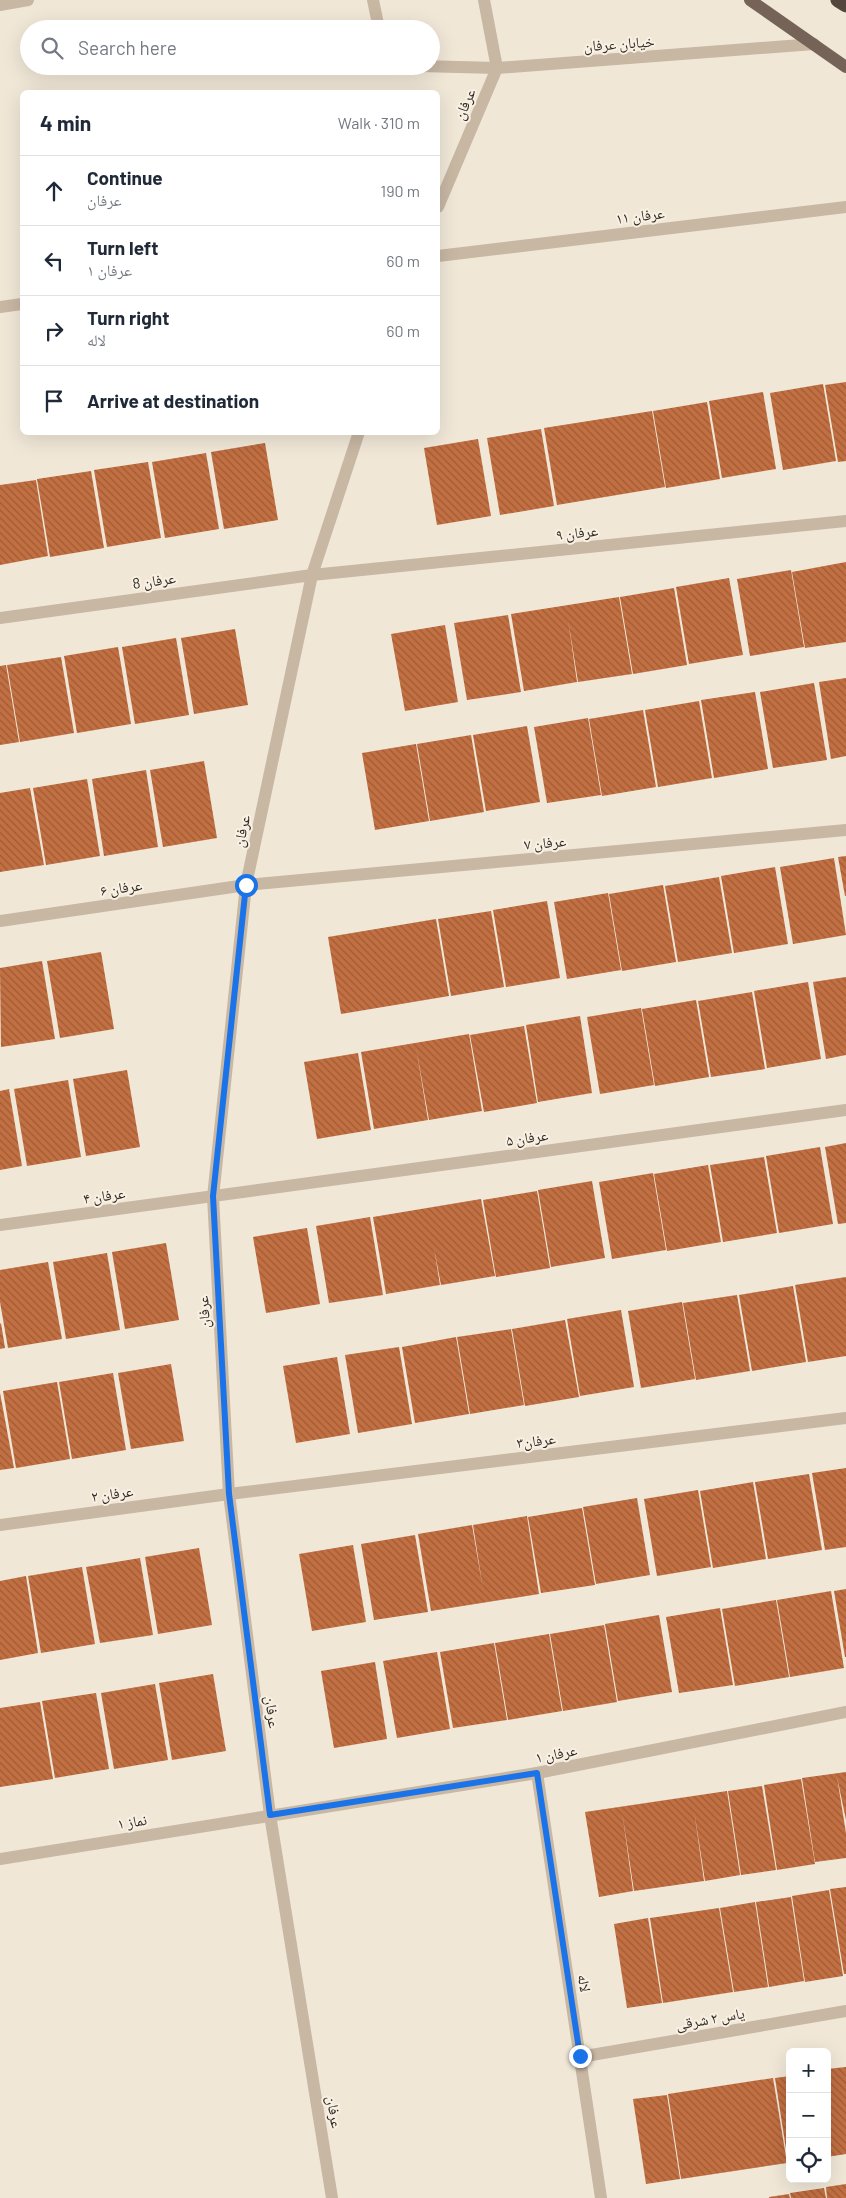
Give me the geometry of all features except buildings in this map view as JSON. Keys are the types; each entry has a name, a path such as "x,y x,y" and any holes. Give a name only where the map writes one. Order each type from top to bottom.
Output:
{"highway":[{"path":"838,0 846,5"}],"main road":[{"path":"750,0 846,67"}],"street":[{"path":"0,5 28,0"},
{"path":"373,0 377,20"},
{"path":"484,0 497,68"},
{"name":"خیابان عرفان","path":"440,67 497,68 814,44"},
{"name":"عرفان","path":"440,202 497,68"},
{"name":"عرفان ۱۱","path":"440,256 846,207"},
{"path":"0,307 20,304"},
{"name":"عرفان","path":"332,2198 270,1815 229,1494 213,1196 246,885 312,575 358,435"},
{"name":"عرفان ۹","path":"312,575 846,521"},
{"name":"عرفان 8","path":"0,618 312,575"},
{"name":"عرفان ۷","path":"246,885 846,830"},
{"name":"عرفان ۶","path":"0,921 246,885"},
{"name":"عرفان ۵","path":"213,1196 846,1110"},
{"name":"عرفان ۴","path":"0,1225 213,1196"},
{"name":"عرفان۳","path":"229,1494 846,1418"},
{"name":"عرفان ۲","path":"0,1525 229,1494"},
{"name":"عرفان ۱","path":"270,1815 537,1773 846,1712"},
{"name":"لاله","path":"537,1773 601,2198"},
{"name":"نماز ۱","path":"0,1859 270,1815"},
{"name":"یاس ۲ شرقی","path":"580,2056 846,2011"}],"route":[{"path":"246,885 213,1196 229,1494 270,1815 537,1773 580,2056"}]}
